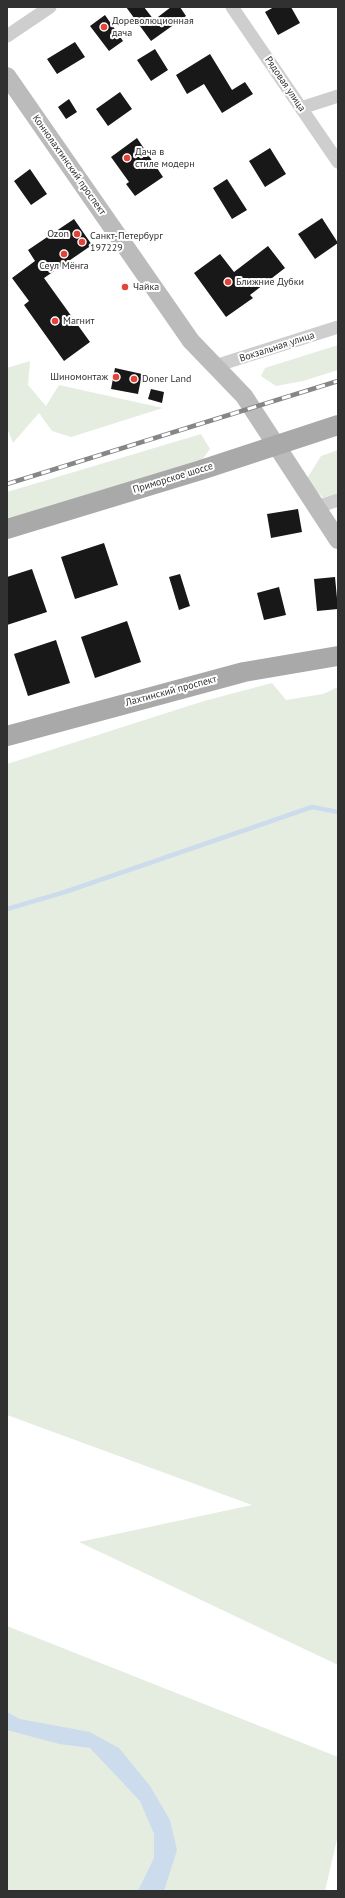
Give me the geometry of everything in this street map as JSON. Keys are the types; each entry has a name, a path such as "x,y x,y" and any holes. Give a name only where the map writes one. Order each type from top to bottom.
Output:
{"main road":[{"name":"Коннолахтинский проспект","path":"7,76 191,341 244,396 338,540"},
{"name":"Приморское шоссе","path":"7,529 201,470 276,444 338,425"},
{"name":"Лахтинский проспект","path":"7,736 244,672 338,656"}],"street":[{"path":"7,36 50,7"},
{"name":"Рядовая улица","path":"232,7 338,162"},
{"path":"301,108 338,96"},
{"name":"Вокзальная улица","path":"215,366 338,327"},
{"path":"317,507 338,500"}],"shaded area":[{"path":"338,345 338,370 303,381 276,386 261,376 265,368"},
{"path":"30,361 28,385 46,406 59,385 163,408 71,437 52,431 39,413 13,443 7,428 7,368"},
{"path":"201,434 210,449 202,460 7,524 7,492"},
{"path":"338,450 338,493 323,498 306,480 321,456"},
{"path":"272,683 286,700 323,694 338,687 338,1665 79,1542 252,1505 7,1415 7,764 204,701"},
{"path":"7,1626 338,1757 338,1835 325,1891 7,1891"}],"water":[{"path":"7,1712 20,1719 90,1732 119,1748 150,1786 170,1820 177,1850 164,1891 138,1891 154,1858 154,1834 140,1801 90,1748 59,1744 7,1730"}],"building":[{"path":"126,7 144,7 154,20 171,7 180,7 186,16 151,41"},
{"path":"274,7 291,7 300,23 278,35 265,12"},
{"path":"105,15 123,41 109,51 90,26"},
{"path":"75,42 85,57 57,74 47,59"},
{"path":"155,49 168,70 151,81 137,60"},
{"path":"210,54 232,90 245,82 253,94 222,113 204,84 187,94 176,75"},
{"path":"120,92 132,109 108,126 96,109"},
{"path":"69,99 77,112 66,119 58,107"},
{"path":"137,138 163,177 135,196 126,184 129,182 111,157"},
{"path":"270,148 286,174 265,187 249,161"},
{"path":"30,169 47,194 31,205 14,181"},
{"path":"227,179 247,210 232,219 213,188"},
{"path":"322,218 338,243 315,259 298,234"},
{"path":"74,219 92,245 44,278 90,342 64,361 24,305 29,301 12,278 35,261 28,250"},
{"path":"268,246 285,268 250,295 253,298 226,317 194,273 220,254 234,272"},
{"path":"115,368 142,374 138,394 111,389"},
{"path":"151,389 164,392 162,403 148,399"},
{"path":"298,509 302,532 271,538 267,514"},
{"path":"104,543 118,585 75,599 61,557"},
{"path":"32,569 47,612 7,625 7,577"},
{"path":"180,574 190,606 179,610 169,577"},
{"path":"335,577 338,609 317,611 314,579"},
{"path":"279,587 286,615 264,620 257,593"},
{"path":"127,621 141,662 95,678 81,637"},
{"path":"56,640 70,683 28,696 14,654"}],"waterway":[{"path":"7,909 65,892 312,807 338,812"}],"railway":[{"path":"7,484 338,381"}],"place":[{"name":"Дореволюционная дача","path":"104,27"},
{"name":"Дача в стиле модерн","path":"127,158"},
{"name":"Ozon","path":"77,234"},
{"name":"Санкт-Петербург 197229","path":"82,242"},
{"name":"Сеул Мёнга","path":"64,254"},
{"name":"Ближние Дубки","path":"228,282"},
{"name":"Чайка","path":"125,287"},
{"name":"Магнит","path":"55,321"},
{"name":"Шиномонтаж","path":"116,377"},
{"name":"Doner Land","path":"134,379"}]}
